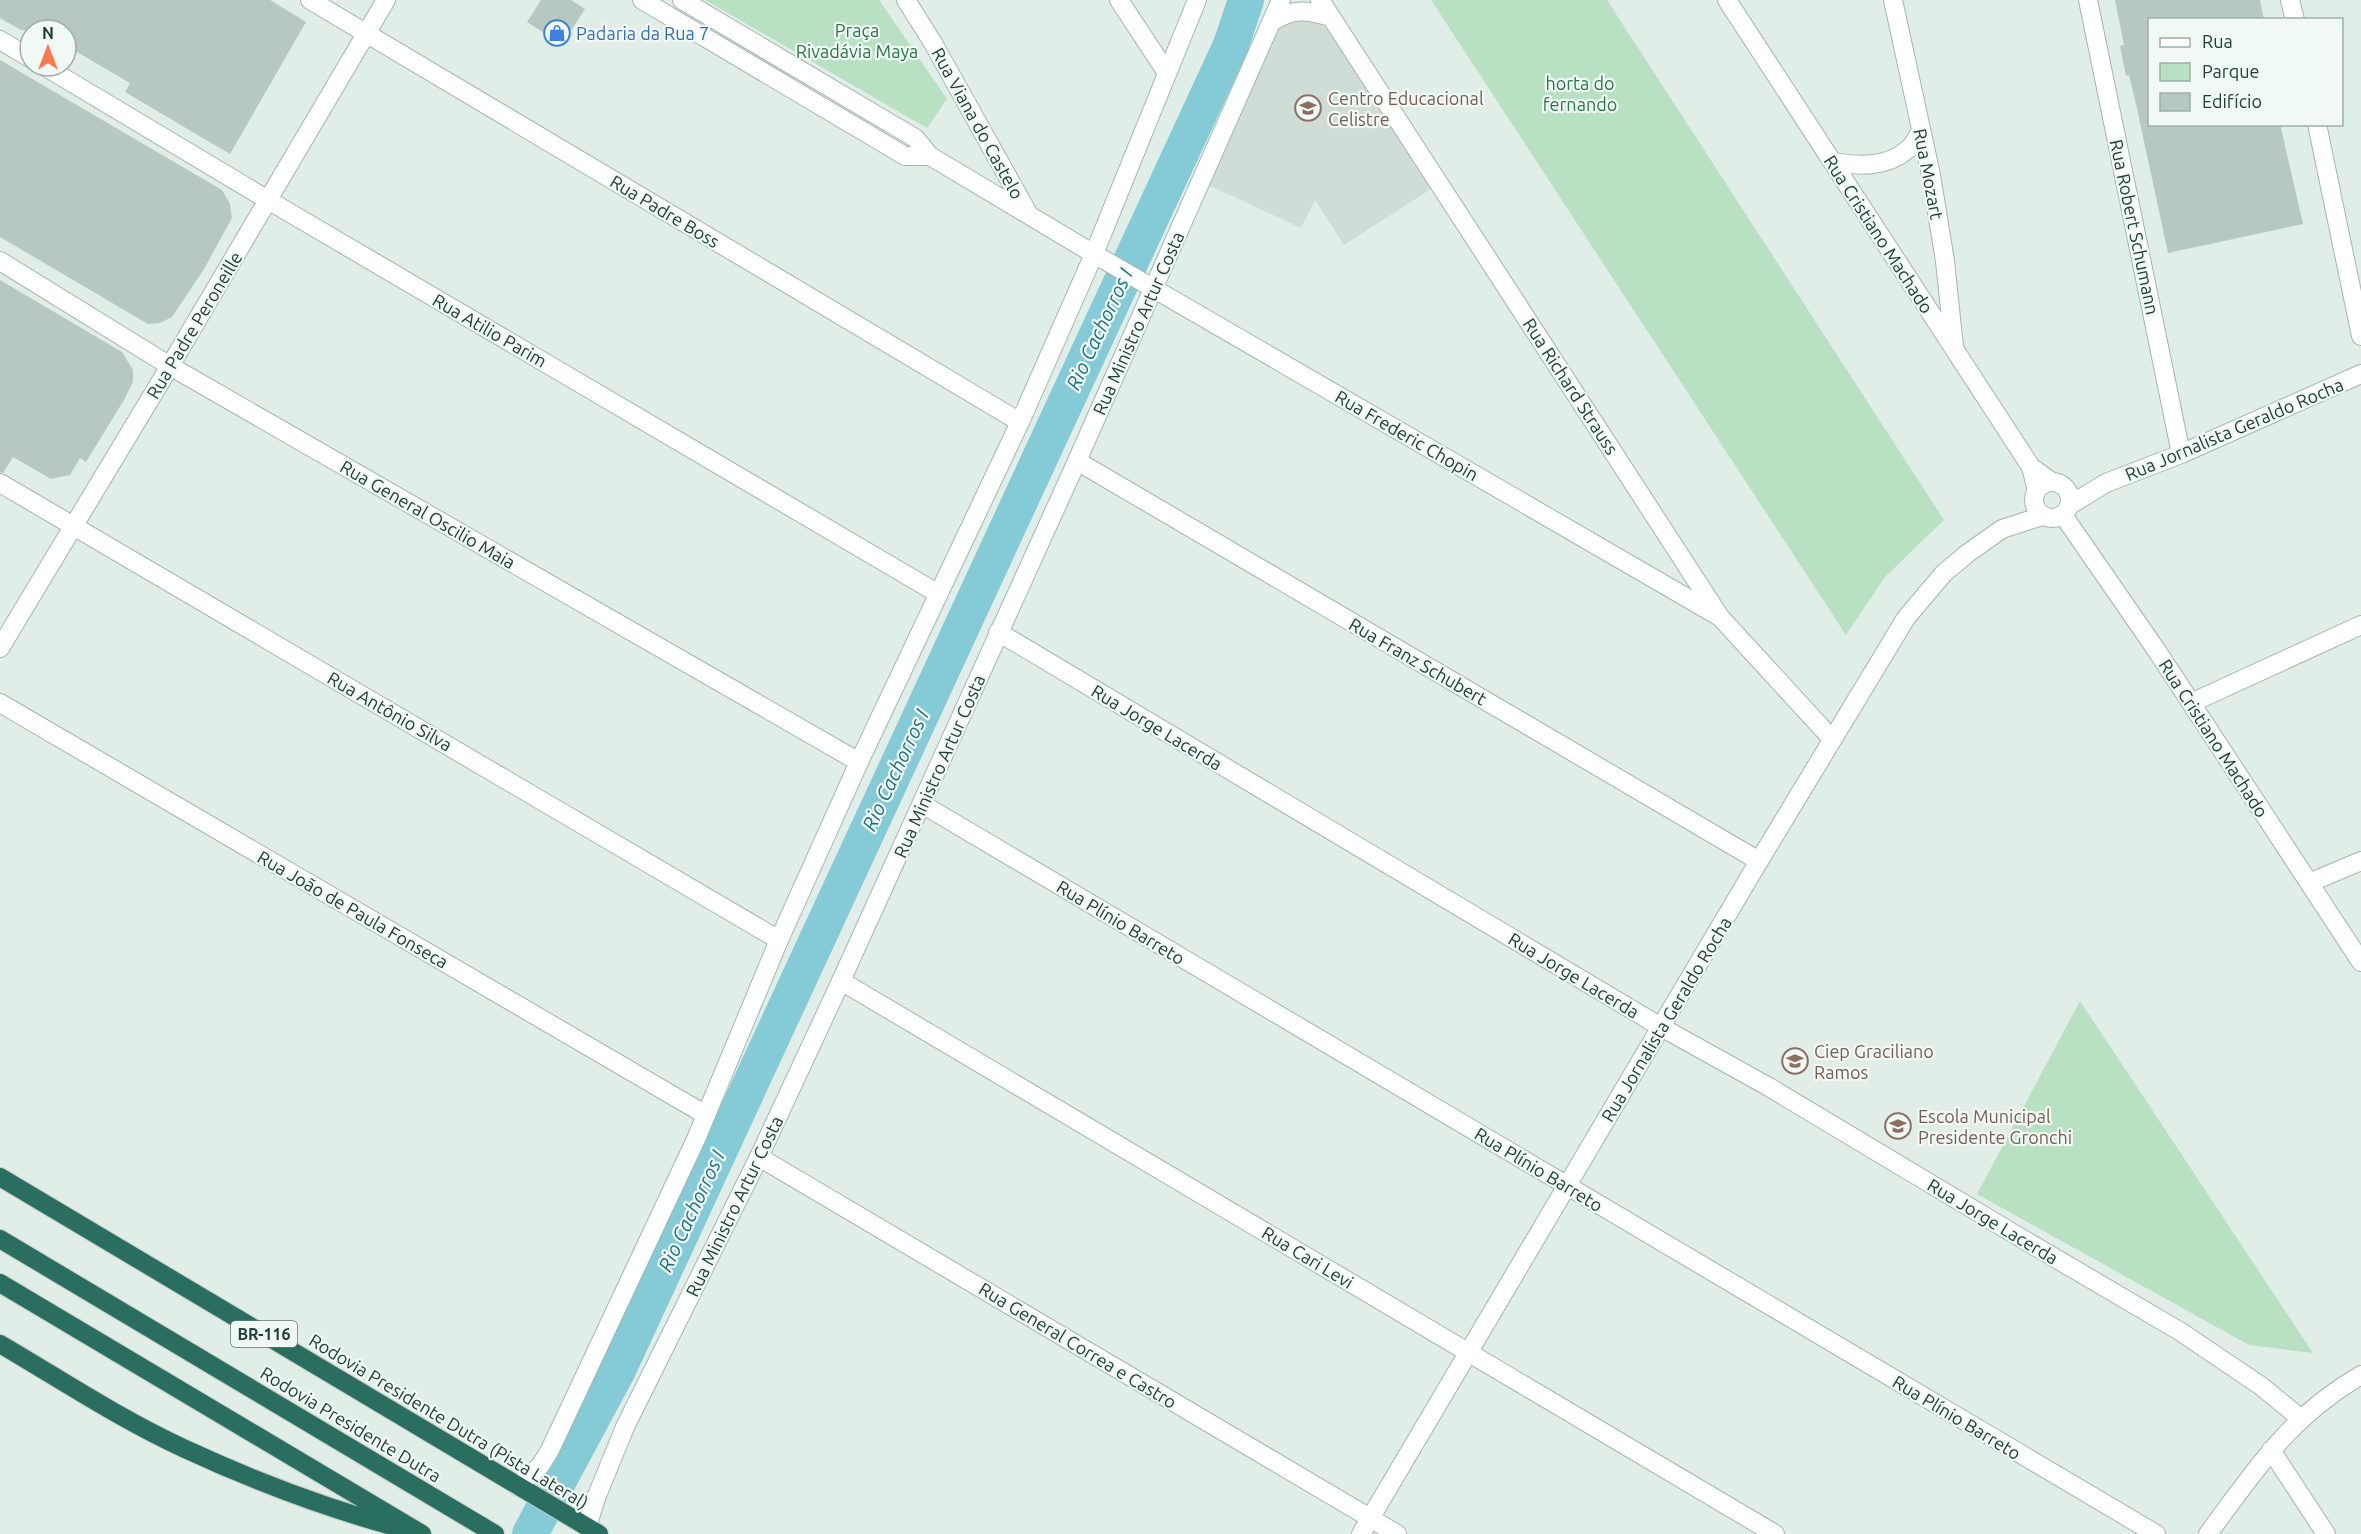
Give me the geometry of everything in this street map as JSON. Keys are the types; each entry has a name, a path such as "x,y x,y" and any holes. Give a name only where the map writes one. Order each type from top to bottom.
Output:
{"highway":[{"name":"Rodovia Presidente Dutra (Pista Lateral)","path":"0,1177 586,1527"},
{"name":"Rodovia Presidente Dutra","path":"0,1239 495,1534"},
{"path":"0,1282 421,1534"},
{"path":"0,1344 119,1414 183,1448 301,1497 362,1519 421,1534"}],"street":[{"name":"Rua Padre Boss","path":"310,0 1020,422"},
{"name":"Rua Padre Peroneille","path":"0,648 386,0"},
{"path":"642,0 905,156 930,156"},
{"path":"682,0 915,138 930,156"},
{"name":"Rua Viana do Castelo","path":"906,0 933,42 1029,216"},
{"path":"1119,0 1167,73"},
{"path":"522,1489 550,1450 706,1115 779,940 859,762 1020,422 1101,258 1167,73 1197,0"},
{"name":"Rua Ministro Artur Costa","path":"586,1527 625,1427 759,1157 842,981 1077,461 1146,284 1281,0"},
{"name":"Rua Richard Strauss","path":"1320,0 1720,616 1832,739"},
{"name":"Rua Cristiano Machado","path":"1727,0 2031,467 2047,489 2070,494 2067,510 2361,962"},
{"name":"Rua Mozart","path":"1893,0 1931,176 1945,261 1955,350"},
{"name":"Rua Robert Schumann","path":"2088,0 2181,454"},
{"path":"2290,0 2294,18"},
{"path":"1273,21 1286,13 1301,10 1331,17"},
{"path":"0,40 18,51"},
{"name":"Rua Atilio Parim","path":"64,78 938,593"},
{"path":"2317,126 2361,336"},
{"path":"1833,162 1853,165 1892,160 1909,150 1921,131"},
{"name":"Rua Frederic Chopin","path":"930,156 1101,258 1720,616"},
{"name":"Rua General Oscilio Maia","path":"0,261 170,366 859,762"},
{"name":"Rua Jornalista Geraldo Rocha","path":"2002,530 2042,516 2052,519 2106,483 2181,454 2361,374"},
{"name":"Rua Franz Schubert","path":"1077,461 1759,861"},
{"name":"Rua Antônio Silva","path":"0,483 779,940"},
{"name":"Rua Jornalista Geraldo Rocha","path":"1366,1526 1759,861 1906,618 1944,573 2002,530 2047,489 2106,483"},
{"path":"2042,516 2035,508 2047,489"},
{"path":"2191,703 2361,625"},
{"name":"Rua Jorge Lacerda","path":"998,632 1661,1027 1769,1087 2021,1239 2181,1332 2261,1386 2300,1418"},
{"name":"Rua João de Paula Fonseca","path":"0,703 706,1115"},
{"name":"Rua Plínio Barreto","path":"922,804 2156,1534"},
{"path":"2309,883 2361,861"},
{"name":"Rua Cari Levi","path":"842,981 1775,1534"},
{"name":"Rua General Correa e Castro","path":"759,1157 1366,1526 1397,1534"},
{"path":"2208,1534 2271,1450 2300,1418 2361,1374"},
{"path":"2271,1450 2326,1534"}],"shaded area":[{"name":"Centro Educacional Celistre","path":"1305,21 1323,25 1332,34 1431,189 1344,245 1315,200 1301,228 1202,182 1272,35 1285,24"}],"green space":[{"name":"Praça Rivadávia Maya","path":"705,0 879,0 947,99 927,128"},
{"name":"horta do fernando","path":"1431,0 1607,0 1944,520 1885,577 1846,635"},
{"path":"2080,1001 2313,1353 2249,1345 1977,1194"}],"building":[{"path":"0,0 270,0 306,22 230,154 125,92 130,83 78,53 78,18 18,18 18,28 0,18"},
{"name":"Padaria da Rua 7","path":"541,0 571,0 585,9 562,44 527,22"},
{"path":"2115,0 2260,0 2264,18 2148,18 2148,126 2280,126 2303,224 2168,253 2136,104 2129,75 2126,76 2120,46 2124,45"},
{"path":"0,60 18,71 18,78 31,78 222,190 230,204 232,218 204,269 172,317 160,323 148,324 0,237"},
{"path":"0,280 122,352 133,370 133,382 124,400 86,462 80,458 70,475 51,479 13,457 3,473 0,472"}],"waterway":[{"name":"Rio Cachorros I","path":"530,1534 618,1370 1231,45 1246,0"}],"place":[{"name":"Padaria da Rua 7","path":"557,33"},
{"name":"Centro Educacional Celistre","path":"1308,108"},
{"name":"Ciep Graciliano Ramos","path":"1795,1061"},
{"name":"Escola Municipal Presidente Gronchi","path":"1898,1126"}]}
